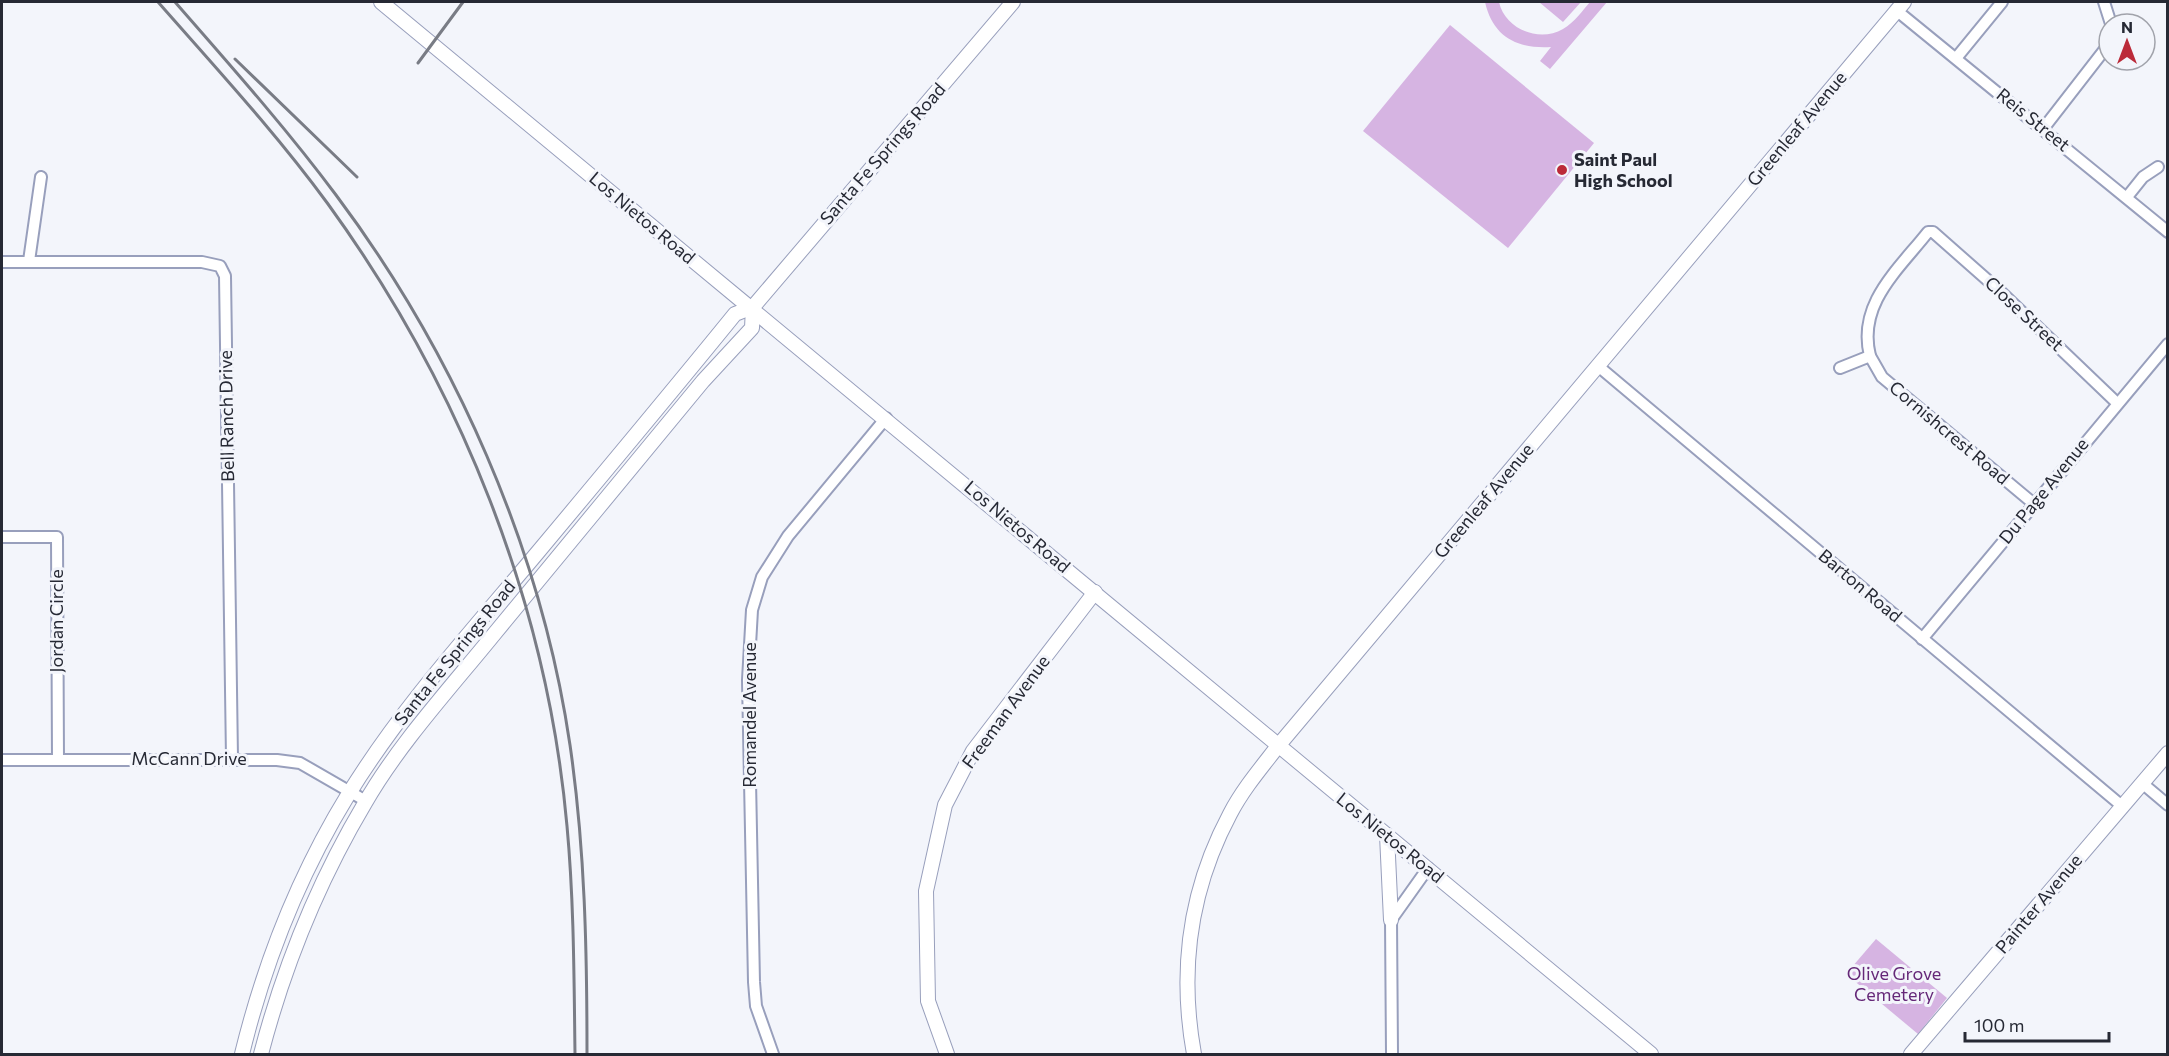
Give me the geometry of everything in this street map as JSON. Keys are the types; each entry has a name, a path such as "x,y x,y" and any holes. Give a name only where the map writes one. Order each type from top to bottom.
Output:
{"main road":[{"name":"Los Nietos Road","path":"381,2 681,251 886,417 1278,746 1651,1054"},
{"name":"Santa Fe Springs Road","path":"242,1054 266,971 298,890 349,793 431,679 735,315 753,307 1012,2"},
{"name":"Greenleaf Avenue","path":"1194,1054 1188,1024 1186,981 1193,912 1210,856 1230,813 1278,746 1900,6"},
{"name":"Santa Fe Springs Road","path":"261,1054 284,976 298,939 325,876 366,801 427,715 668,423 752,327 753,307"},
{"path":"655,411 668,423"},
{"name":"Freeman Avenue","path":"947,1054 928,1001 926,891 945,805 973,751 1095,592"},
{"name":"Painter Avenue","path":"1911,1054 2168,753"},
{"path":"1388,835 1391,920"}],"street":[{"path":"1957,57 2002,2"},
{"name":"Reis Street","path":"1900,6 1957,57 2168,232"},
{"path":"2043,129 2097,59"},
{"path":"2127,196 2143,177 2158,167"},
{"path":"29,261 41,177"},
{"name":"Cornishcrest Road","path":"1928,232 1875,299 1868,319 1866,338 1870,356 1882,377 2034,504"},
{"name":"Close Street","path":"1928,232 1937,234 2116,402"},
{"name":"Bell Ranch Drive","path":"2,262 202,262 220,266 225,276 232,758"},
{"name":"Du Page Avenue","path":"1922,639 2116,402 2168,344"},
{"path":"1840,368 1870,356"},
{"name":"Barton Road","path":"1598,366 2122,806"},
{"name":"Romandel Avenue","path":"773,1054 756,1006 754,982 748,680 752,610 762,577 788,536 886,417"},
{"name":"Jordan Circle","path":"2,537 57,537 58,760"},
{"name":"McCann Drive","path":"2,760 232,758 300,763 366,801"},
{"path":"2142,783 2168,805"},
{"path":"1392,1054 1391,920 1428,868"}],"green space":[{"path":"1485,2 1499,2 1508,20 1524,31 1544,34 1563,29 1590,2 1607,2 1550,69 1540,61 1551,47 1527,46 1508,38 1494,24"},
{"path":"1539,2 1581,2 1563,22"},
{"path":"1450,25 1594,143 1508,248 1363,131"},
{"name":"Olive Grove Cemetery","path":"1876,939 1947,998 1918,1034 1846,974"}],"railway":[{"path":"158,2 288,152 328,204 375,274 418,346 456,422 490,499 517,579 540,660 556,742 567,826 571,883 575,1054"},
{"path":"175,2 297,145 379,256 419,320 455,387 487,456 515,526 538,598 556,671 570,745 579,822 584,900 587,1054"},
{"path":"418,63 463,2"},
{"path":"235,59 357,177"}],"place":[{"name":"Saint Paul High School","path":"1562,170"}]}
